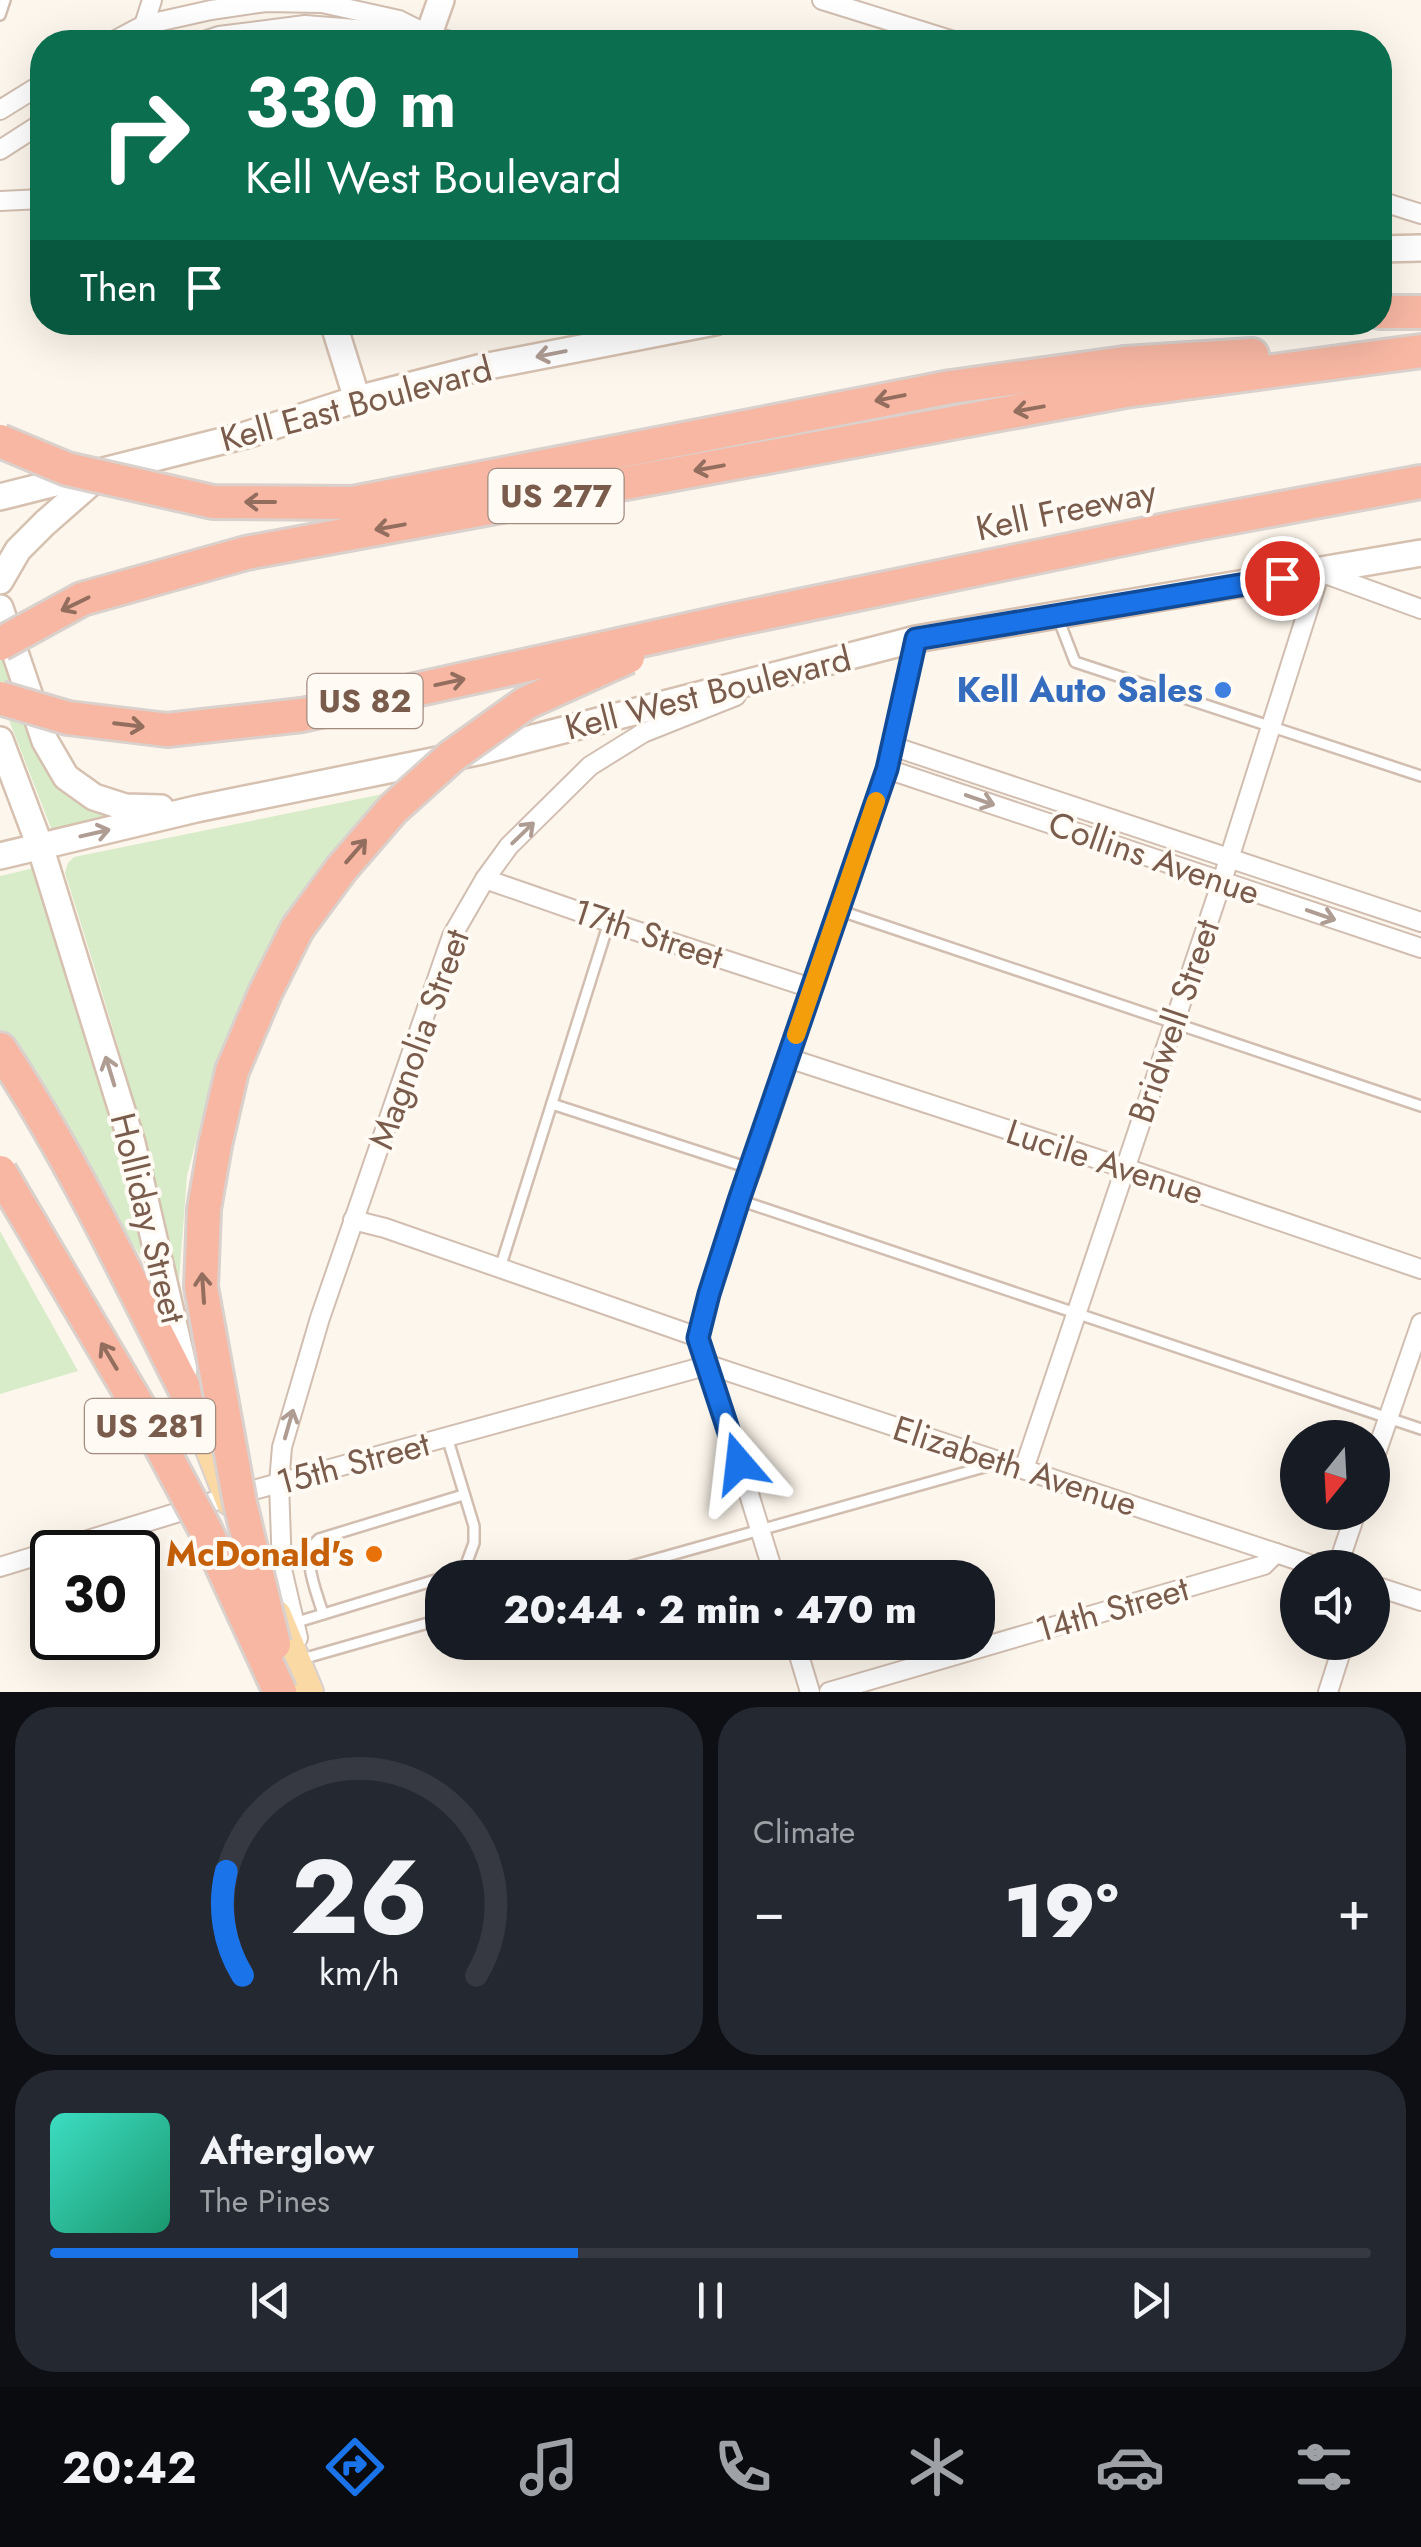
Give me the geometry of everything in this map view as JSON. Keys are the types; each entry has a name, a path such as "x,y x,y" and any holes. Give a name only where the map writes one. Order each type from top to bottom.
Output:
{"highway":[{"path":"1392,312 1421,312"},
{"name":"US 277","path":"0,644 82,599 246,553 1125,377 1421,349"},
{"path":"0,441 66,469 213,502 354,502 951,386 1125,377"},
{"name":"Kell Freeway","path":"727,620 1421,482"},
{"path":"283,1692 240,1504 200,1287 204,1209 232,1070 297,928 393,808 452,756 526,703 632,654 727,620"},
{"name":"US 82","path":"0,698 68,718 168,730 302,715 727,620"},
{"path":"0,1050 99,1221 192,1403"},
{"name":"US 281","path":"0,1172 168,1460 283,1692"}],"main road":[{"path":"437,30 441,0"},
{"path":"1392,249 1421,248"},
{"path":"337,335 358,400"},
{"name":"Kell East Boulevard","path":"0,497 246,435 478,368 648,335"},
{"path":"0,581 18,550 105,470"},
{"path":"0,478 50,484"},
{"name":"Kell West Boulevard","path":"0,856 196,809 482,751 916,639 1421,553"},
{"path":"0,608 45,741 66,777 94,797 125,807 196,809"},
{"name":"Holliday Street","path":"0,740 40,846 132,1143 192,1403 309,1692"}],"street":[{"path":"144,26 152,0"},
{"path":"822,0 918,30"},
{"path":"136,30 211,10 296,1 322,2 399,20 418,30"},
{"path":"262,30 305,24 354,30"},
{"path":"0,110 30,91"},
{"path":"0,150 30,131"},
{"path":"0,201 30,200"},
{"path":"1392,205 1421,214"},
{"path":"1320,572 1421,609"},
{"name":"Bridwell Street","path":"1024,1469 1230,857 1320,572"},
{"path":"770,1560 698,1338 739,1200 887,769 916,639"},
{"name":"Magnolia Street","path":"309,1692 282,1570 282,1446 320,1318 452,936 509,846 590,766 643,733 722,701 916,639"},
{"name":"Collins Avenue","path":"892,746 1421,922"},
{"name":"Collins Avenue","path":"887,769 1421,948"},
{"name":"17th Street","path":"485,879 812,988"},
{"name":"Lucile Avenue","path":"788,1058 1421,1269"},
{"path":"353,1220 698,1338"},
{"path":"1388,1418 1421,1323"},
{"name":"15th Street","path":"0,1567 279,1483 709,1365"},
{"name":"Elizabeth Avenue","path":"709,1365 1280,1553"},
{"name":"14th Street","path":"829,1692 1264,1565 1276,1552"},
{"path":"1390,1591 1421,1601"},
{"path":"800,1660 810,1692"},
{"path":"1328,1692 1338,1660"}],"lane":[{"path":"0,14 5,0"},
{"path":"1057,616 1075,662 1421,776"},
{"path":"838,910 1421,1106"},
{"path":"500,1268 610,922"},
{"path":"552,1104 752,1169"},
{"path":"739,1200 1421,1429"},
{"path":"446,1437 474,1526 474,1543 468,1560"},
{"path":"651,1560 1002,1462"},
{"path":"322,1614 308,1556 312,1543 464,1495"},
{"path":"294,1623 425,1584"},
{"path":"302,1660 425,1624"}],"green space":[{"path":"0,640 44,761 120,816 54,832 51,828 0,697"},
{"path":"398,791 265,957 238,1013 212,1079 187,1176 177,1306 143,1141 65,873 68,863 74,857"},
{"path":"34,868 104,1092 147,1266 0,1038 0,876"},
{"path":"0,1231 78,1371 0,1394"}],"slow traffic":[{"path":"796,1035 876,801"}],"place":[{"name":"Kell Auto Sales","path":"1223,690"},
{"name":"McDonald's","path":"374,1554"}],"route":[{"path":"739,1463 698,1338 739,1200 887,769 916,639 1282,578"}]}
